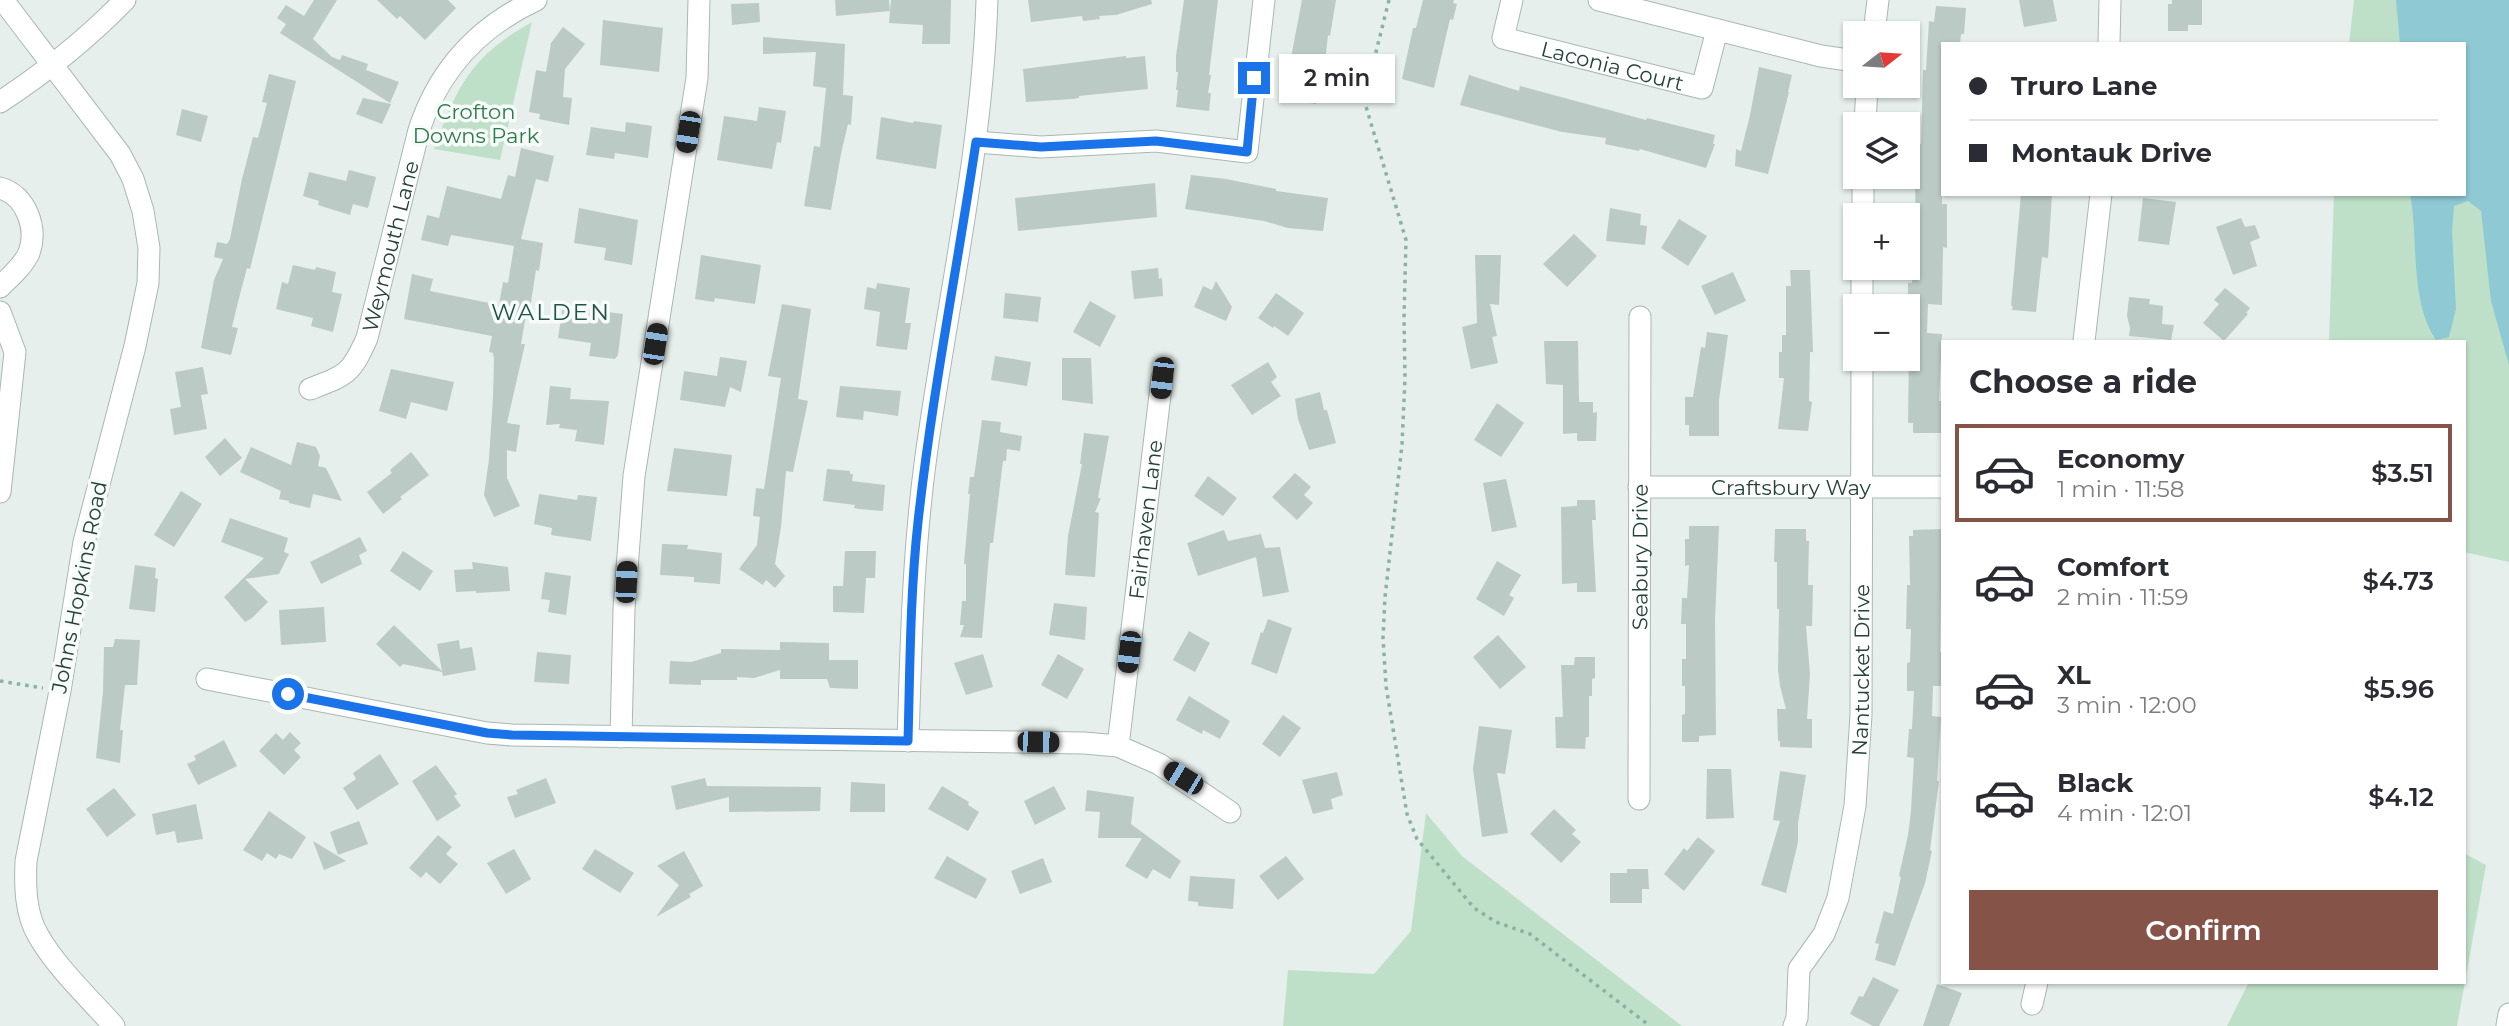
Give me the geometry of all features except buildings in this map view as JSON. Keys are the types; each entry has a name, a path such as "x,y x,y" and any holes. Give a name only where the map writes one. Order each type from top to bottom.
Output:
{"street":[{"name":"Johns Hopkins Road","path":"3,0 120,154 133,179 144,211 149,248 148,283 135,346 84,542 60,691 26,861 26,899 37,934 65,971 114,1026"},
{"path":"0,102 54,65 125,0"},
{"name":"Weymouth Lane","path":"310,389 348,373 357,362 367,338 419,130 426,107 442,78 460,53 477,37 499,19 536,0"},
{"path":"621,737 624,609 634,476 697,78 699,0"},
{"path":"908,741 913,585 918,524 928,442 976,142 987,0"},
{"path":"976,142 1041,147 1156,141 1247,152 1264,0"},
{"name":"Laconia Court","path":"1512,0 1503,38 1702,88 1717,30"},
{"path":"1599,0 1627,3 1717,30 1843,59"},
{"path":"1875,21 1878,0"},
{"path":"2109,42 2110,0"},
{"path":"0,188 10,191 19,200 28,214 32,231 26,258 0,288"},
{"path":"2084,340 2101,196"},
{"name":"Seabury Drive","path":"1639,799 1640,317"},
{"path":"0,492 15,352 2,323"},
{"name":"Nantucket Drive","path":"1794,1026 1797,1018 1799,969 1824,934 1838,898 1855,806 1861,716 1862,371"},
{"name":"Fairhaven Lane","path":"1118,746 1162,378"},
{"name":"Craftsbury Way","path":"1639,487 1941,487"},
{"path":"207,679 487,733 1084,743 1118,746 1159,764 1230,812"},
{"path":"2032,1004 2037,984"},
{"path":"2507,1026 2509,1014"}],"path":[{"path":"1389,0 1364,100 1406,240 1402,444 1383,638 1386,686 1407,814 1417,839 1474,908 1496,922 1530,934 1650,1026"},
{"path":"0,681 60,691"}],"green space":[{"path":"2354,0 2509,0 2509,562 2466,552 2466,340 2329,340 2334,196 2466,196 2466,42 2349,42"},
{"name":"Crofton Downs Park","path":"532,22 500,160 434,149 450,107 469,75 494,47"},
{"path":"1426,813 1462,856 1682,1026 1283,1026 1288,970 1374,974 1411,931"},
{"path":"2466,854 2486,865 2466,976"},
{"path":"2248,984 2465,984 2457,1026 2227,1026"}],"water":[{"path":"2396,0 2509,0 2509,365 2491,301 2481,211 2468,201 2454,206 2452,231 2456,309 2449,337 2436,340 2428,324 2418,288 2410,196 2466,196 2466,42 2400,42"}],"district":[{"name":"WALDEN","path":"551,312"}],"route":[{"path":"288,694 487,733 512,735 908,741 913,585 918,524 926,456 976,142 1041,147 1156,141 1247,152 1254,78"}]}
